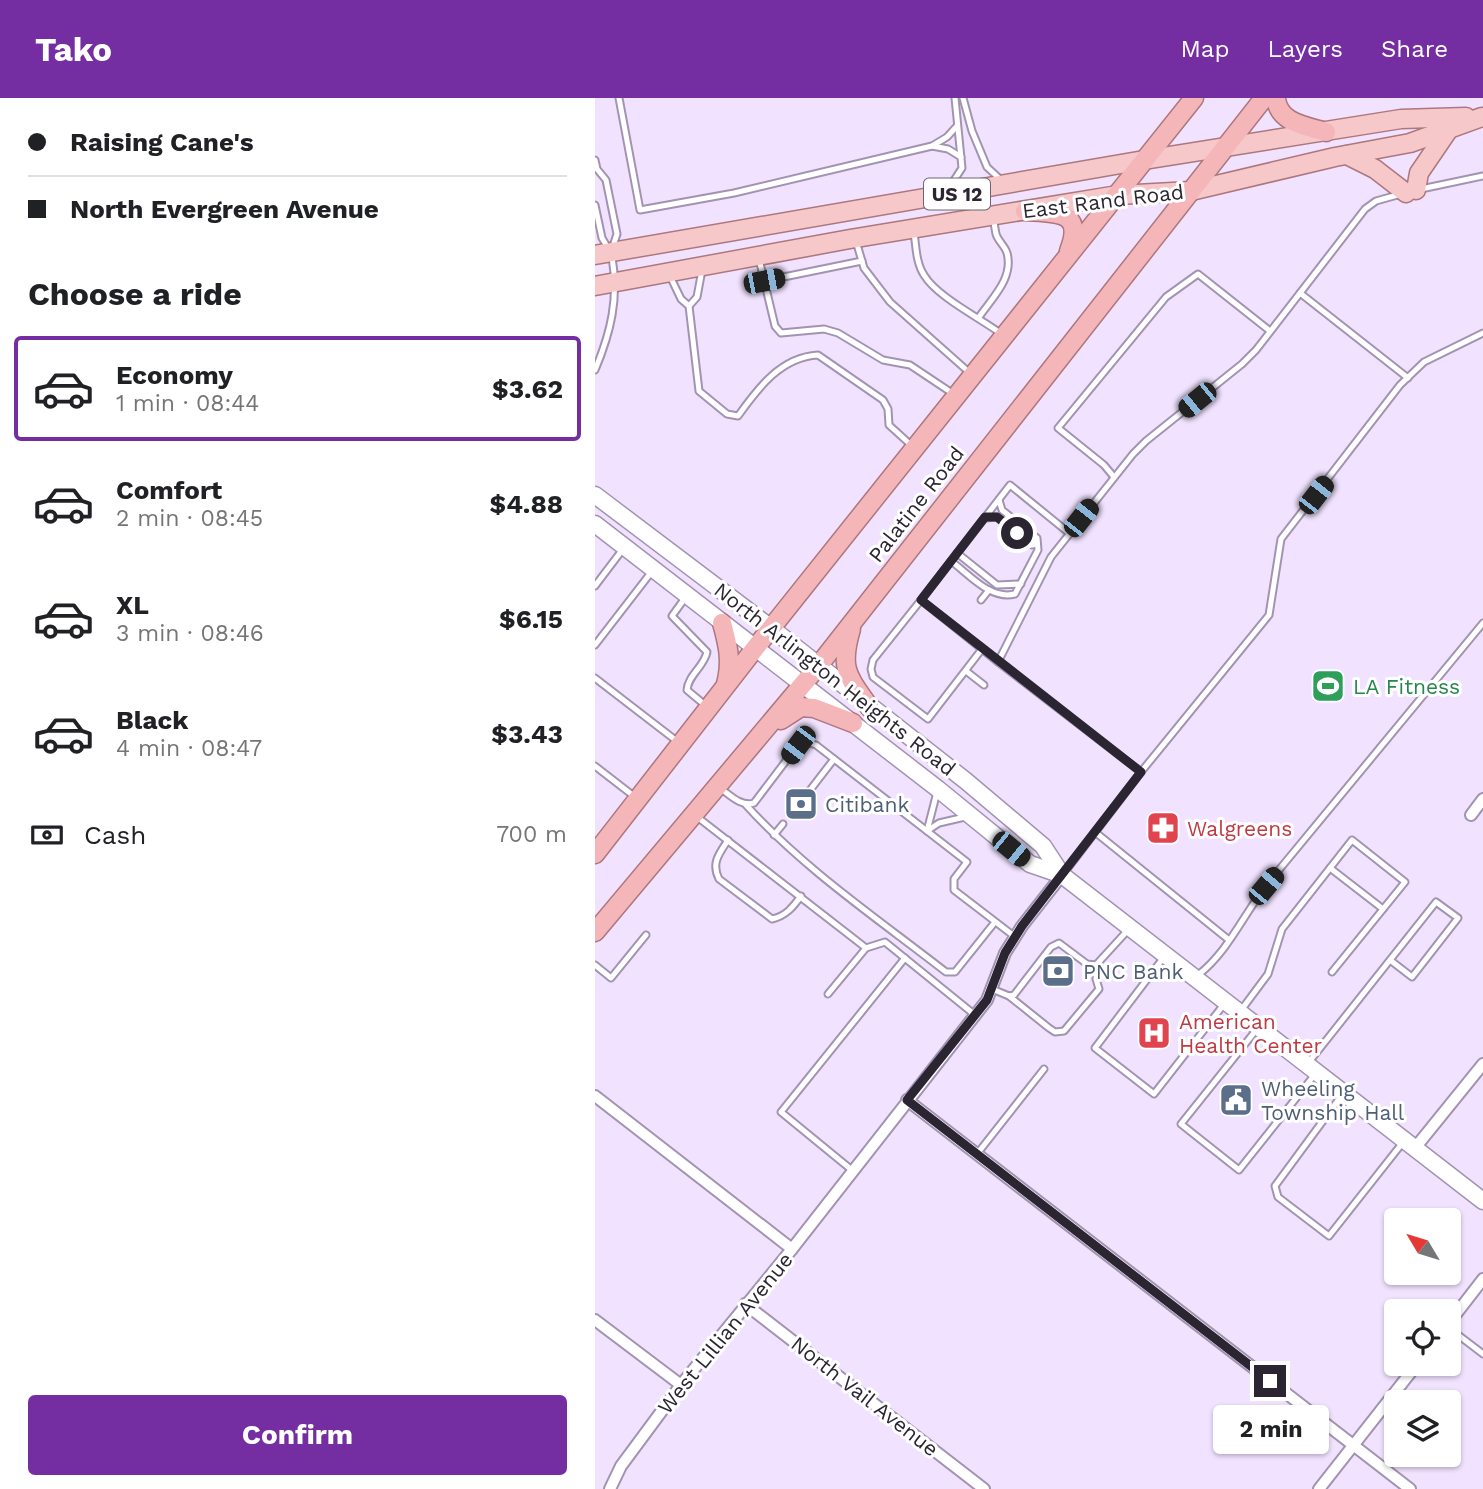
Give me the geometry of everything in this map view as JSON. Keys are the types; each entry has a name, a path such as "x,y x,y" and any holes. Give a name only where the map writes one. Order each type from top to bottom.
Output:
{"highway":[{"name":"Palatine Road","path":"596,851 1194,98"},
{"name":"Palatine Road","path":"595,932 819,665 1264,98"},
{"path":"1276,98 1284,117 1294,123 1326,132"},
{"path":"1025,211 1059,213 1070,220 1075,228 1075,236 1065,261"},
{"path":"853,621 844,662 847,675 870,708"},
{"path":"722,623 730,650 730,670 725,686"},
{"path":"763,732 801,707 814,708 853,723"}],"main road":[{"name":"East Rand Road","path":"603,253 1401,119 1483,116"},
{"name":"East Rand Road","path":"595,286 855,238 1118,195 1191,191 1410,143 1483,116"},
{"path":"1347,155 1411,192 1419,173 1449,129"},
{"name":"North Arlington Heights Road","path":"595,495 819,665 965,781 1043,846 1062,875"},
{"name":"North Arlington Heights Road","path":"595,524 938,789 1030,864 1062,875 1483,1201"}],"street":[{"path":"1471,815 1483,799"},
{"name":"West Lillian Avenue","path":"610,1489 621,1466 681,1385 792,1249 987,1000 1005,953 1062,875"},
{"path":"1410,1144 1483,1064"},
{"path":"595,1096 792,1249"},
{"path":"907,1100 1410,1489"},
{"path":"1461,1309 1483,1279"},
{"name":"North Vail Avenue","path":"745,1304 984,1489"},
{"path":"595,1320 681,1385"},
{"path":"1319,1489 1408,1376"}],"lane":[{"path":"619,98 640,209 740,192 932,146 947,137 957,126"},
{"path":"942,196 960,174 955,98"},
{"path":"963,98 972,131 987,167 1006,185"},
{"path":"932,146 948,149 961,158"},
{"path":"595,160 596,170 606,180 617,234 603,253"},
{"path":"998,662 1051,557 1114,477 1146,441 1242,364 1365,209 1376,201 1483,176"},
{"path":"595,205 603,253 616,282 608,337 595,370"},
{"path":"979,317 1008,274 1006,250 996,236 993,216"},
{"path":"913,229 919,262 925,277 948,299 1005,336"},
{"path":"855,238 864,268 890,302 973,376"},
{"path":"758,256 775,326 781,333 824,329 838,333 883,360 910,365 956,397"},
{"path":"764,281 862,261"},
{"path":"689,306 697,296 703,266"},
{"path":"669,273 681,299 689,306 699,391 727,414 738,416 758,388 787,363 808,355 818,355 883,400 888,409 889,425 915,448"},
{"path":"1114,477 1104,465 1058,428 1166,297 1198,274 1270,331"},
{"path":"1300,293 1408,377"},
{"path":"1062,875 1141,772 1269,615 1281,539 1408,377 1424,362 1483,333"},
{"path":"982,649 928,719 873,677 871,669 873,660 1010,485 1069,533"},
{"path":"951,561 989,590 1001,596 1015,594 1038,550 1037,538 1002,510 999,500"},
{"path":"985,517 997,517 1032,545 1036,544"},
{"path":"595,586 625,547"},
{"path":"957,553 997,584 1021,584"},
{"path":"595,645 654,569"},
{"path":"981,600 989,590"},
{"path":"687,595 673,616 707,652 705,661 688,682 687,690 708,708"},
{"path":"921,600 1141,772"},
{"path":"1195,977 1214,962 1266,886 1483,623"},
{"path":"966,671 984,685"},
{"path":"595,678 681,743"},
{"path":"746,805 754,803 802,743 816,745 967,862 954,879 953,887 1015,937"},
{"path":"804,798 834,759"},
{"path":"595,766 638,799"},
{"path":"717,786 746,805 774,835 946,972 955,972 995,922"},
{"path":"927,831 938,789"},
{"path":"694,814 866,948"},
{"path":"927,831 952,819 971,816"},
{"path":"774,835 783,824"},
{"path":"1095,832 1229,940"},
{"path":"728,840 716,859 714,869 719,879 772,919 781,917 792,909 801,896"},
{"path":"1240,1012 1268,974 1282,929 1352,840 1405,882 1332,972"},
{"path":"1330,868 1383,909"},
{"path":"1259,1026 1181,1124 1238,1170 1390,960 1436,902 1458,918 1412,977 1390,960"},
{"path":"992,989 1009,996 1055,1032 1065,1031 1099,989 1096,979 1098,964 1130,927"},
{"path":"595,965 611,978 646,935"},
{"path":"828,994 866,948 885,942 975,1015"},
{"path":"1009,996 1014,995 1055,944 1062,944 1087,964 1098,964"},
{"path":"1166,955 1095,1048 1154,1094 1226,1001"},
{"path":"853,1171 781,1112 905,958"},
{"path":"977,1154 1044,1069"},
{"path":"1343,1092 1275,1186 1279,1197 1329,1236 1367,1188 1410,1144"},
{"path":"1461,1336 1483,1354"}],"place":[{"name":"LA Fitness","path":"1328,686"},
{"name":"Citibank","path":"801,804"},
{"name":"Walgreens","path":"1163,828"},
{"name":"PNC Bank","path":"1058,971"},
{"name":"American Health Center","path":"1154,1033"},
{"name":"Wheeling Township Hall","path":"1236,1100"}],"route":[{"path":"1017,533 997,517 985,517 921,600 1141,772 1022,926 1005,953 987,1000 907,1100 1270,1381"}]}
